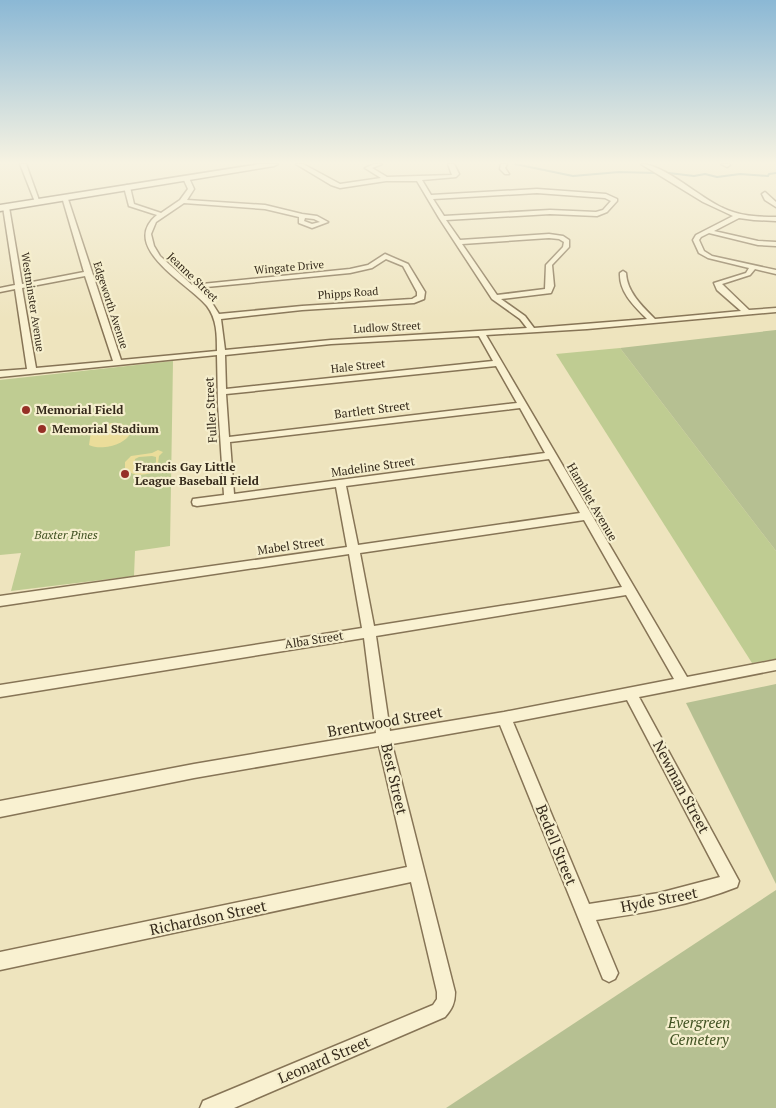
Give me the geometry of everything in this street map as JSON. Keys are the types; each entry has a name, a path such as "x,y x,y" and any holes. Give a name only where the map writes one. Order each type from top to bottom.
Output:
{"street":[{"name":"Westminster Avenue","path":"5,216 32,371"},
{"name":"Edgeworth Avenue","path":"71,216 118,362"},
{"name":"Jeanne Street","path":"161,216 150,225 149,237 157,255 209,305 217,317 221,351"},
{"path":"442,218 481,216"},
{"path":"776,219 757,220 736,217 698,236 696,240 704,254 776,272"},
{"path":"442,218 499,302 521,314 532,330"},
{"path":"708,231 765,244 776,244"},
{"path":"458,242 549,236 561,237 568,241 566,247 549,265 550,286 548,291 495,297"},
{"name":"Wingate Drive","path":"190,287 350,272 370,266 385,256"},
{"name":"Phipps Road","path":"217,317 302,308 410,301 419,298 421,292 406,265 385,256"},
{"path":"748,313 720,288 718,283 748,274 753,267"},
{"path":"0,290 88,273"},
{"path":"622,273 622,280 628,290 653,321"},
{"name":"Ludlow Street","path":"0,374 221,351 331,342 532,330 776,310"},
{"name":"Hamblet Avenue","path":"481,333 683,682"},
{"name":"Fuller Street","path":"221,351 229,497"},
{"name":"Hale Street","path":"222,392 497,363"},
{"name":"Bartlett Street","path":"225,440 521,405"},
{"name":"Madeline Street","path":"198,502 552,456"},
{"name":"Best Street","path":"341,484 352,550 369,631 384,739 446,992 446,1002 439,1011"},
{"name":"Mabel Street","path":"0,601 586,516"},
{"name":"Alba Street","path":"0,691 629,590"},
{"name":"Brentwood Street","path":"0,809 194,771 504,718 776,665"},
{"name":"Newman Street","path":"630,693 731,881"},
{"name":"Bedell Street","path":"504,718 609,972"},
{"name":"Richardson Street","path":"0,961 416,873"},
{"name":"Hyde Street","path":"585,912 684,896 710,890 731,881"},
{"name":"Leonard Street","path":"210,1108 439,1011"}],"green space":[{"path":"776,330 776,551 620,348"},
{"path":"620,348 776,551 776,659 752,663 556,354"},
{"name":"Baxter Pines","path":"173,361 170,546 135,551 134,576 11,591 21,553 0,555 0,380"},
{"path":"776,684 776,884 686,703"},
{"name":"Evergreen Cemetery","path":"776,890 776,1108 446,1108"}],"sand":[{"path":"111,423 120,424 130,429 131,432 128,437 113,446 94,447 89,445 91,432 98,427"},
{"path":"158,450 163,452 159,456 157,471 136,474 125,468 125,462 131,456 152,453","holes":["139,457 156,457 156,465 142,469 134,468 135,459"]}],"place":[{"name":"Memorial Field","path":"26,410"},
{"name":"Memorial Stadium","path":"42,429"},
{"name":"Francis Gay Little League Baseball Field","path":"125,474"}]}
